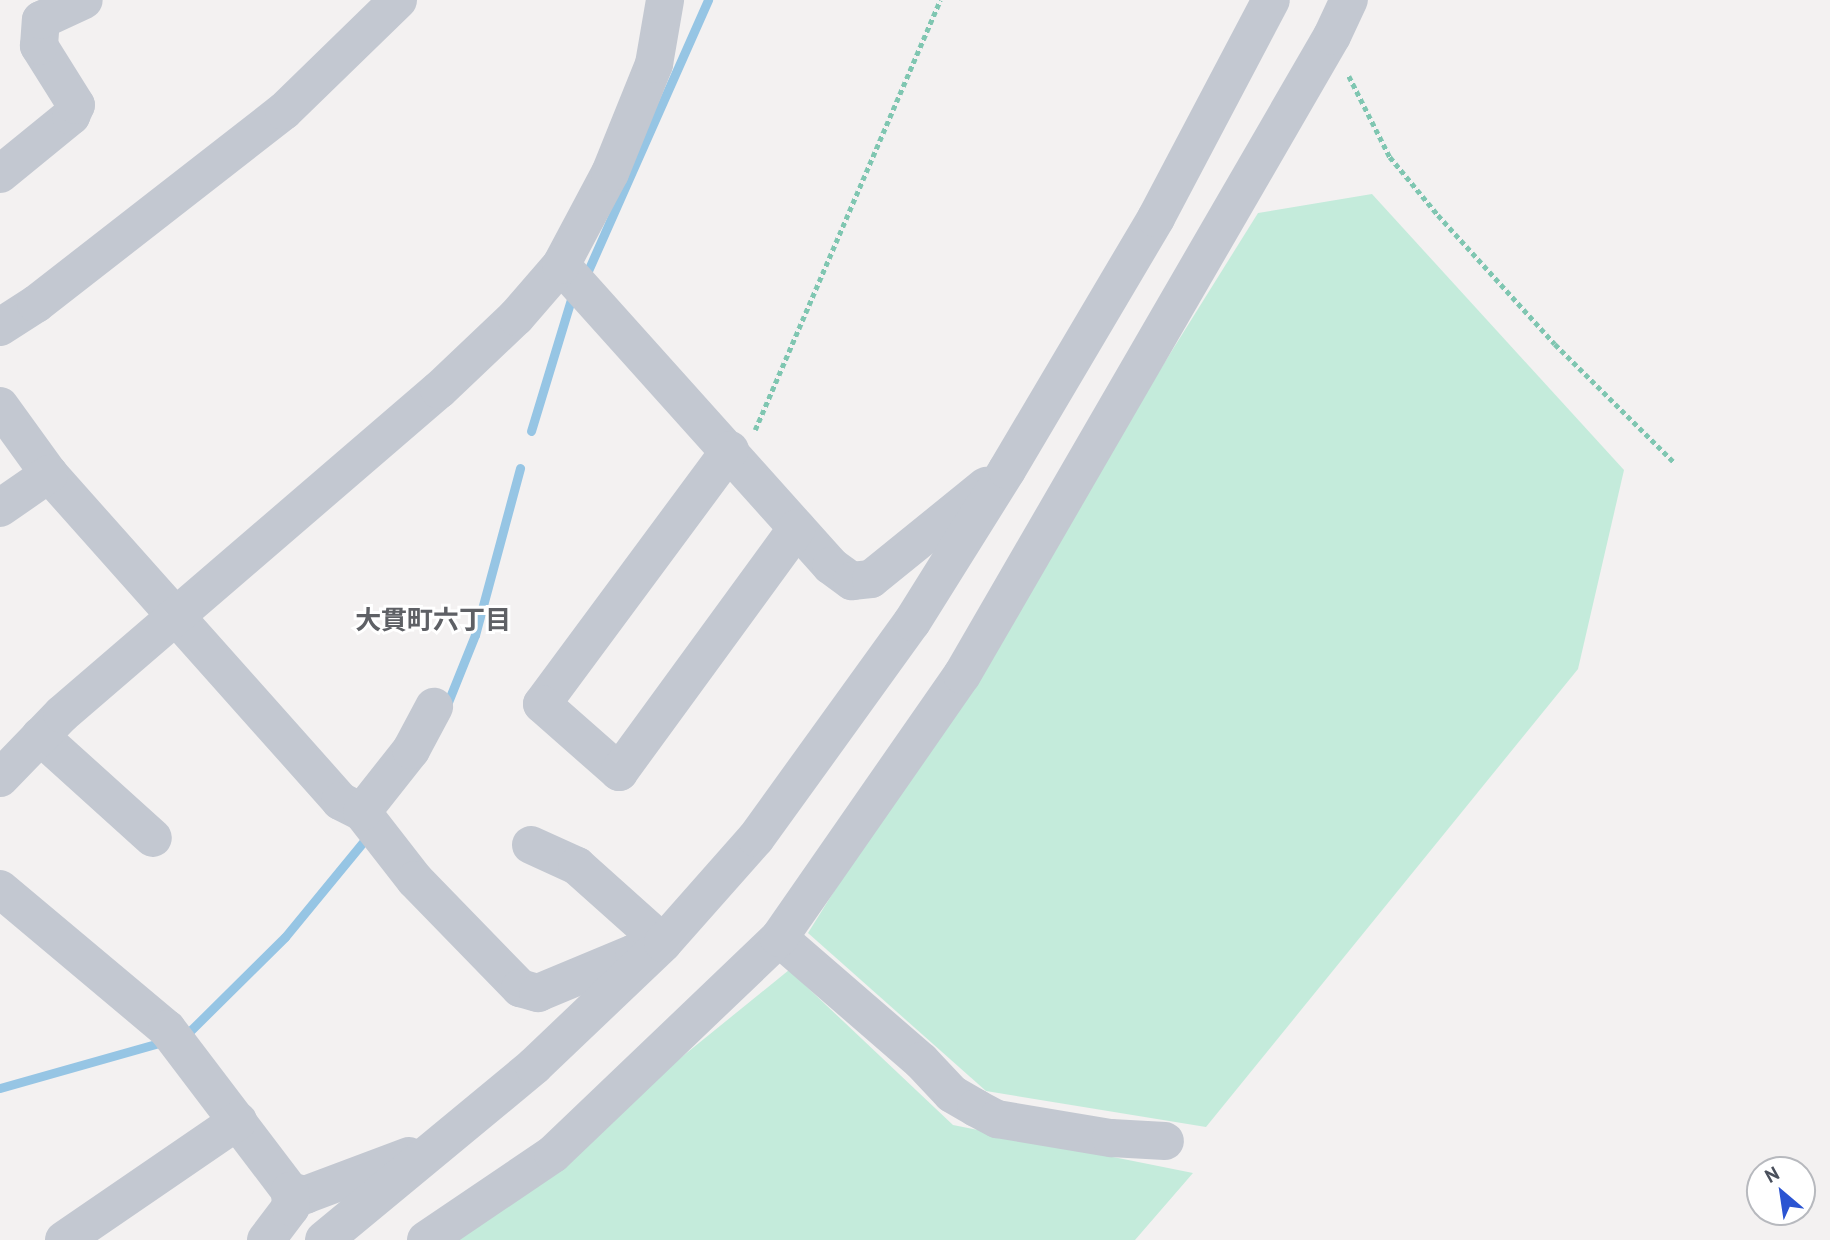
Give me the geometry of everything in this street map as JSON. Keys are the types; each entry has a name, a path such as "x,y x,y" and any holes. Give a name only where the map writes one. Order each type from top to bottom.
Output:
{"street":[{"path":"0,174 71,116 76,106 39,46 41,20 84,0"},
{"path":"0,327 36,304 284,111 398,0"},
{"path":"0,778 40,737 177,614 439,390 516,317 561,265 610,173 654,64 665,0"},
{"path":"324,1240 534,1066 656,949 756,838 830,740 912,622 1007,470 1156,219 1271,0"},
{"path":"426,1240 553,1154 779,939 962,676 1332,36 1349,0"},
{"path":"561,265 736,456 831,566 852,581 871,579 1007,470"},
{"path":"0,406 49,474 177,614 340,801 362,812 415,880 520,988 538,993 634,954 656,949"},
{"path":"736,456 542,704 619,772 797,528"},
{"path":"0,508 49,474"},
{"path":"362,812 411,750 434,707"},
{"path":"40,737 153,838"},
{"path":"531,845 577,866 656,949"},
{"path":"0,889 167,1029 239,1121 290,1191 291,1207 266,1240"},
{"path":"779,939 921,1061 952,1094 997,1119 1111,1138 1166,1141"},
{"path":"64,1240 239,1121"},
{"path":"290,1191 305,1195 331,1187 447,1140"}],"path":[{"path":"736,456 940,0"},
{"path":"1332,36 1390,157 1555,344 1674,462"}],"green space":[{"path":"1372,194 1624,470 1578,669 1206,1127 986,1091 808,933 1258,213"},
{"path":"789,970 953,1125 1193,1173 1135,1240 456,1240"}],"waterway":[{"path":"587,273 708,0"},
{"path":"531,431 572,296"},
{"path":"446,707 475,635 520,468"},
{"path":"189,1032 285,937 367,837"},
{"path":"0,1088 163,1042"}],"district":[{"name":"大貫町六丁目","path":"433,620"}]}
